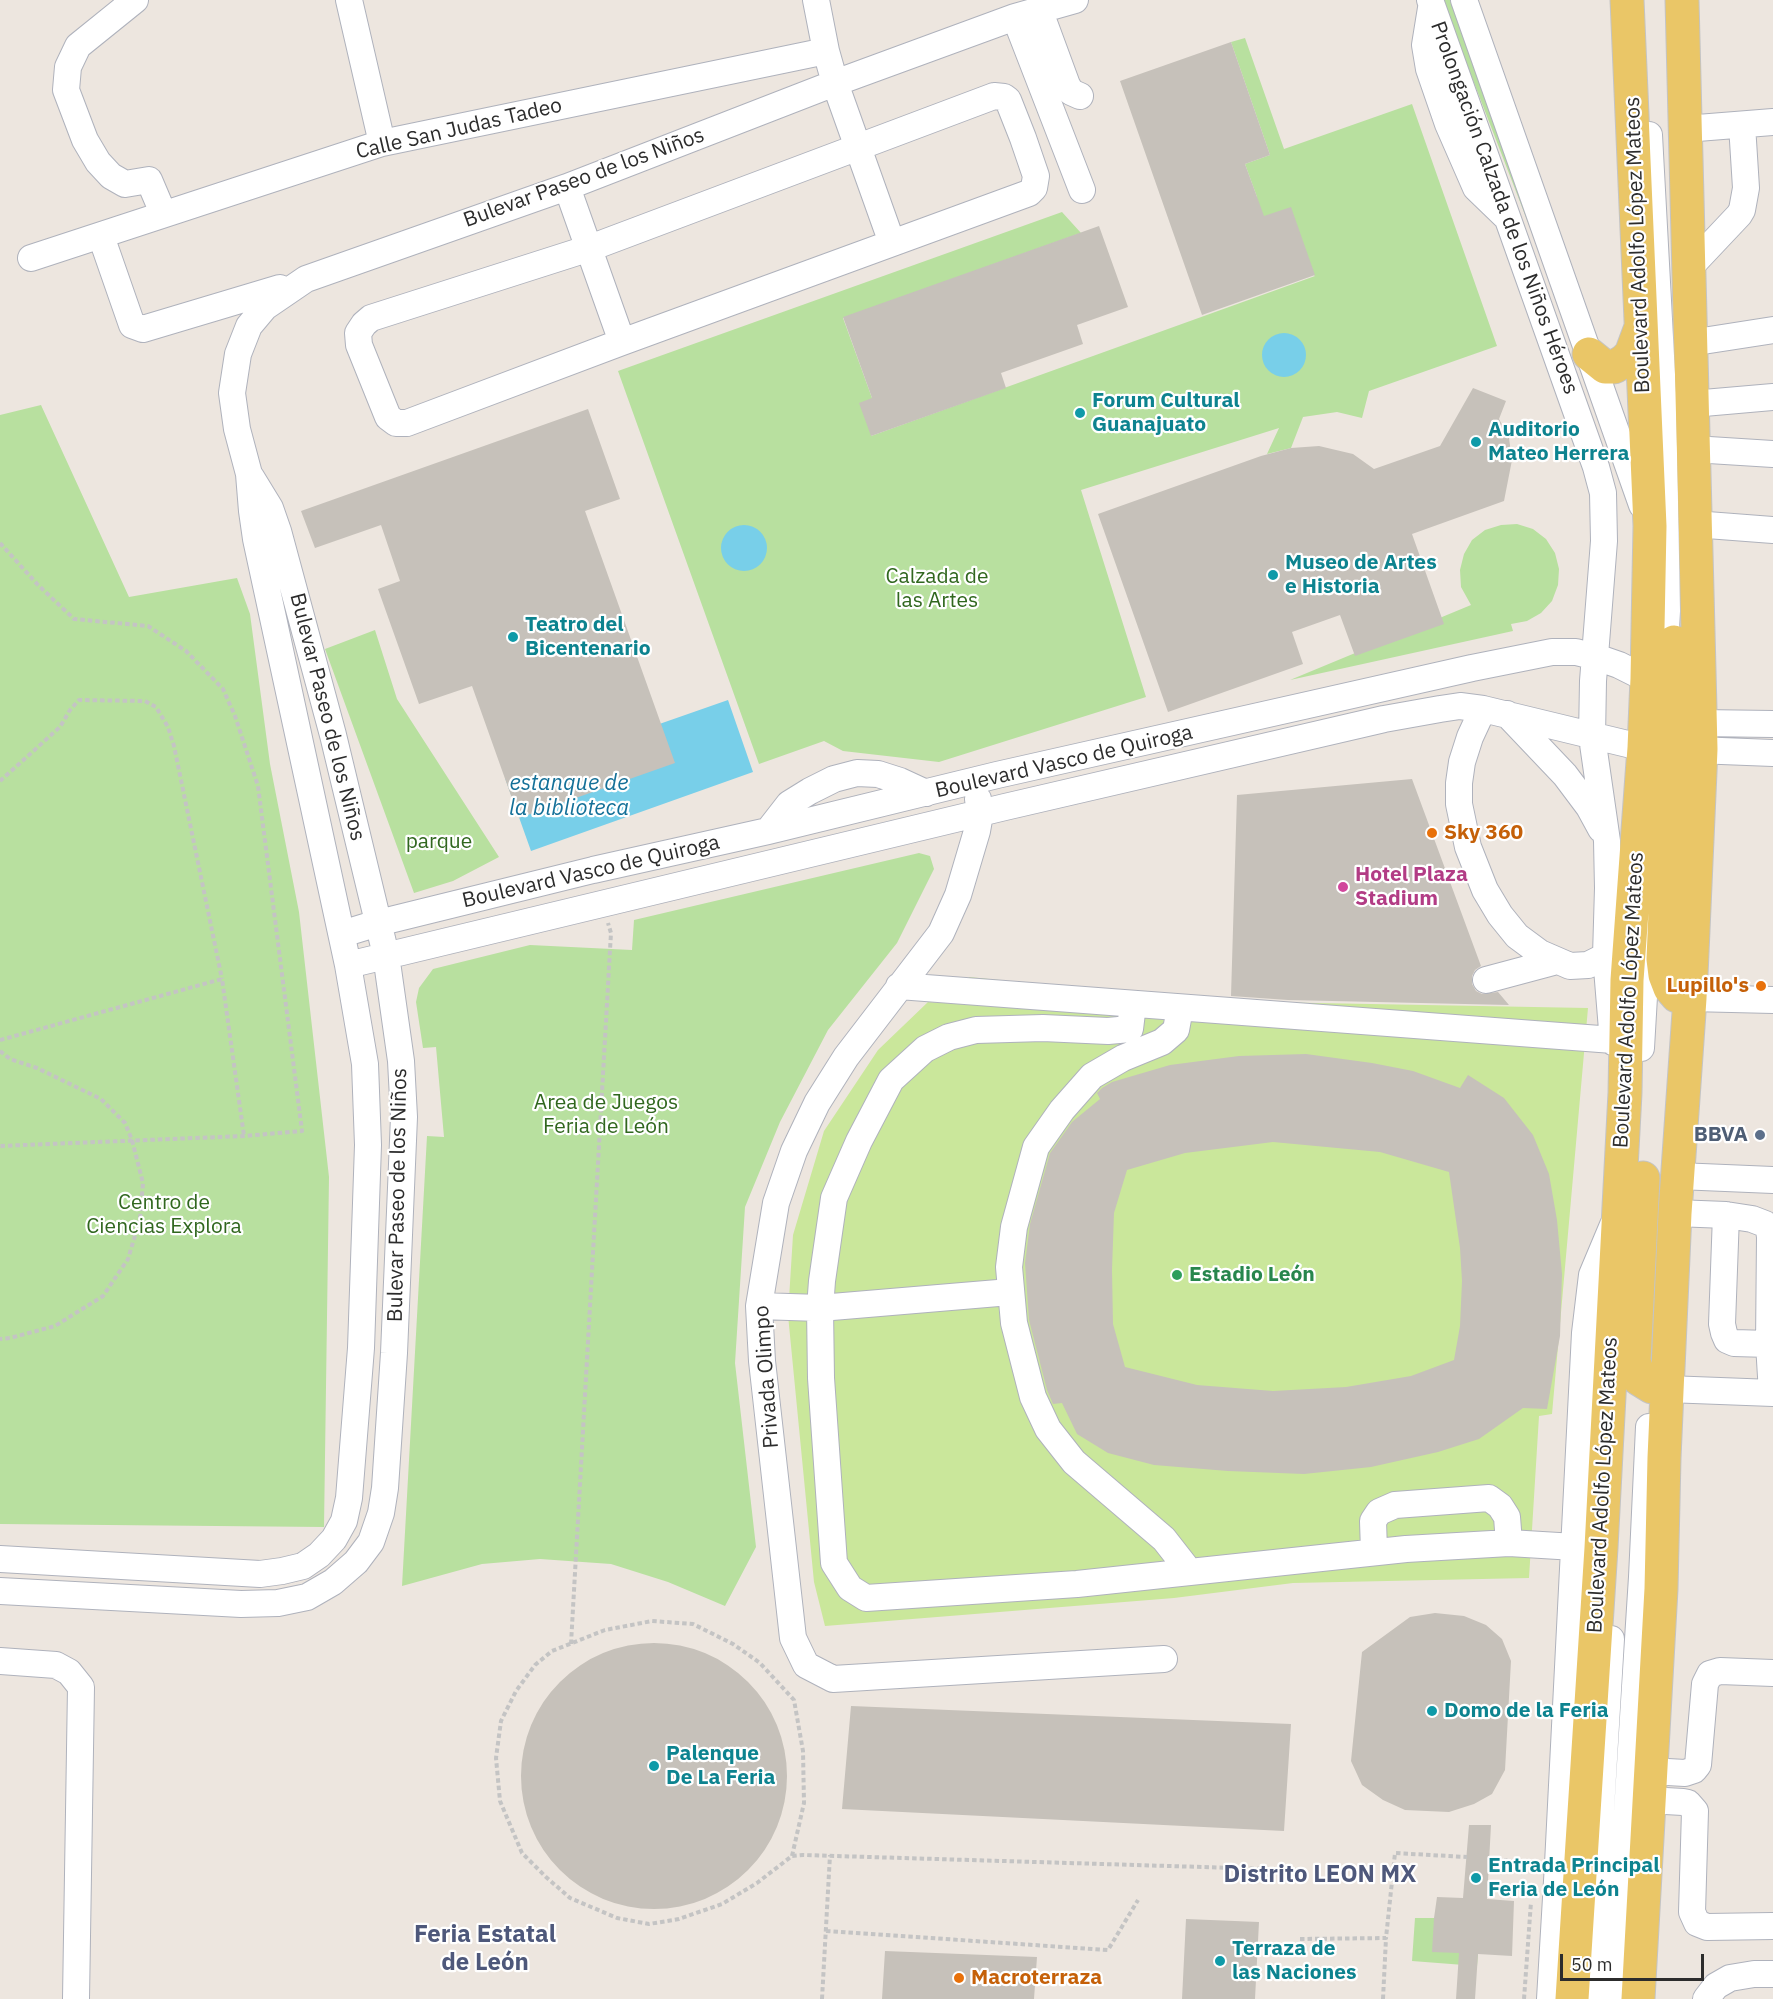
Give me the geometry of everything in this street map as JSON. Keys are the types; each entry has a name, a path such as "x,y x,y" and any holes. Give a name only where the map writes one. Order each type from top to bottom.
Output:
{"main road":[{"name":"Boulevard Adolfo López Mateos","path":"1627,0 1650,526 1675,722 1683,997 1678,1176 1659,1388 1660,1589 1638,1999"},
{"name":"Boulevard Adolfo López Mateos","path":"1572,1999 1599,1572 1625,1093 1616,968 1675,722 1695,524 1682,0"},
{"path":"1589,354 1605,367 1614,367 1631,354 1642,326"},
{"path":"1670,626 1675,722"},
{"path":"1616,968 1627,1040 1646,1104 1635,1361 1639,1379 1659,1388"}],"street":[{"path":"135,0 78,46 68,67 66,90 85,140 98,162 111,176 125,184 149,180 163,213"},
{"path":"349,0 382,143"},
{"path":"816,0 835,83 892,243"},
{"name":"Bulevar Paseo de los Niños","path":"0,1558 260,1574 282,1571 303,1566 319,1555 334,1539 344,1521 349,1498 361,1348 368,1145 365,1064 342,934 256,539 249,474 237,429 232,393 238,354 249,326 265,307 306,279 567,187 835,83 1015,17 1075,0"},
{"name":"Prolongación Calzada de los Niños Héroes","path":"1464,0 1650,526 1670,626"},
{"path":"1642,0 1663,393 1670,626"},
{"path":"1625,1093 1627,1040 1675,722 1670,0"},
{"name":"Prolongación Calzada de los Niños Héroes","path":"1431,2 1596,467 1603,493 1604,542 1593,690 1592,736 1607,841 1608,888 1616,968"},
{"path":"1040,9 1067,85 1071,92 1080,96"},
{"path":"1015,17 1082,190"},
{"name":"Calle San Judas Tadeo","path":"30,258 382,143 826,51"},
{"path":"999,96 1008,100 1036,176 1034,188 1029,193 892,243 407,423 396,423 388,417 359,345 358,333 371,318 590,248 984,100 999,96"},
{"path":"1685,129 1773,122"},
{"path":"1689,268 1742,210 1746,188 1742,125"},
{"path":"125,184 139,223"},
{"path":"567,187 622,342"},
{"path":"101,236 132,325 142,329 251,298 306,279"},
{"path":"1690,343 1773,330"},
{"path":"1692,404 1773,397"},
{"path":"1693,449 1773,454"},
{"name":"Bulevar Paseo de los Niños","path":"0,1591 241,1604 278,1603 307,1596 333,1582 356,1562 371,1542 381,1513 385,1488 394,1353 404,1117 401,1061 386,956 333,735 278,531 270,508 249,474"},
{"path":"1695,524 1773,530"},
{"name":"Boulevard Vasco de Quiroga","path":"342,934 593,870 1472,668 1552,652 1576,652 1619,665 1675,722 1773,753"},
{"name":"Boulevard Vasco de Quiroga","path":"348,965 1384,719 1460,706 1495,711 1592,736 1675,722 1773,724"},
{"path":"1607,841 1589,807 1565,775 1495,711 1465,753 1459,783 1459,804 1468,847 1485,890 1500,915 1517,936 1540,953 1570,966 1616,968"},
{"path":"768,831 789,804 834,779 857,773 878,774 926,793"},
{"name":"Privada Olimpo","path":"975,781 980,814 958,895 941,933 846,1057 817,1103 794,1151 776,1203 759,1306 762,1361 793,1638 806,1665 833,1678 1164,1659"},
{"path":"1486,980 1557,961"},
{"path":"900,986 1132,1017"},
{"path":"1615,1999 1642,1577 1659,1388 1667,1113 1683,997 1773,1000"},
{"path":"1575,1547 1509,1543 1374,1551 1077,1584 866,1598 850,1588 834,1563 821,1378 822,1281 834,1198 859,1141 891,1080 925,1049 950,1037 976,1030 1043,1028 1108,1030 1132,1017 1180,1008 1627,1040"},
{"path":"1180,1008 1176,1030 1162,1042 1123,1058 1092,1076 1062,1110 1036,1147 1014,1227 1009,1267 1014,1323 1031,1387 1048,1429 1074,1462 1164,1539 1189,1571"},
{"path":"1123,1058 1132,1017"},
{"path":"1590,1999 1616,1561 1627,1040"},
{"path":"1678,1176 1773,1180"},
{"path":"1659,1388 1772,1393 1769,1344 1769,1230 1761,1222 1726,1215 1675,1213"},
{"path":"1550,1999 1546,1863 1575,1547 1585,1333 1592,1275 1618,1215"},
{"path":"1726,1215 1722,1324 1724,1333 1727,1340 1734,1343 1769,1344"},
{"path":"759,1306 820,1308 1010,1292"},
{"path":"1374,1551 1372,1521 1379,1512 1395,1505 1489,1498 1500,1506 1507,1517 1509,1543"},
{"path":"0,1661 56,1665 69,1672 81,1688 76,1999"},
{"path":"1649,1786 1694,1770 1698,1765 1705,1684 1710,1674 1720,1671 1773,1673"},
{"path":"1649,1786 1688,1803 1695,1811 1692,1912 1696,1923 1707,1927 1773,1926"},
{"path":"1706,1999 1716,1986 1730,1978 1773,1974"}],"path":[{"path":"0,543 38,585 74,619 148,626 186,651 223,689 235,716 258,786 302,1131 244,1136 0,1146"},
{"path":"0,781 60,727 79,700 145,701 156,707 168,727 174,746 222,980 244,1136"},
{"path":"571,1644 611,933 601,904"},
{"path":"0,1040 222,980"},
{"path":"0,1051 10,1059 38,1068 101,1099 125,1123 132,1140 143,1183 140,1219 128,1259 103,1296 54,1326 0,1339"},
{"path":"792,1857 804,1803 803,1751 794,1700 760,1663 733,1644 693,1624 652,1621 605,1630 552,1651 535,1665 516,1691 501,1722 496,1758 500,1801 522,1852 570,1898 617,1918 649,1924 679,1919 722,1904 757,1883 792,1857 830,1855 1302,1870"},
{"path":"1383,1999 1386,1938 1395,1854 1467,1857"},
{"path":"822,1999 830,1855"},
{"path":"1489,1859 1546,1863"},
{"path":"1534,1874 1546,1863"},
{"path":"1524,1999 1532,1897"},
{"path":"826,1931 1108,1950 1138,1900"},
{"path":"1300,1939 1386,1938"}],"green space":[{"path":"1442,0 1450,0 1561,308"},
{"name":"Calzada de las Artes","path":"1245,38 1284,149 1412,104 1497,346 1369,391 1362,418 1337,412 1303,417 1291,448 1267,454 1279,428 1081,490 1146,697 939,762 843,751 824,741 759,764 618,371 1062,212 1081,233 843,318 872,398 871,436 1315,276 1242,224 1257,197 1245,164 1270,155 1231,42"},
{"name":"Centro de Ciencias Explora","path":"41,405 129,597 237,578 250,614 270,764 299,912 329,1177 324,1527 0,1524 0,415"},
{"path":"1517,524 1533,529 1546,539 1555,553 1559,569 1558,585 1552,601 1541,613 1527,621 1511,624 1513,631 1290,680 1471,605 1461,587 1460,570 1464,554 1472,540 1485,530 1501,525"},
{"name":"parque","path":"375,630 397,699 499,857 453,881 414,893 325,649"},
{"name":"Area de Juegos Feria de León","path":"919,853 930,856 934,869 897,943 828,1030 780,1122 745,1207 735,1363 756,1547 725,1606 668,1582 611,1564 540,1559 482,1564 402,1586 427,1136 444,1137 436,1047 423,1048 416,1002 419,988 433,969 530,945 632,950 634,920"},
{"name":"Estadio León","path":"969,977 1207,1001 1588,1008 1552,1414 1539,1416 1529,1578 1293,1583 1174,1598 825,1626 814,1582 788,1315 793,1235 824,1131 878,1050 928,1002 963,1004"},
{"path":"1415,1918 1434,1918 1478,1954 1477,1966 1412,1961"}],"water":[{"path":"1284,333 1293,334 1300,339 1305,346 1305,364 1300,371 1293,376 1284,377 1275,376 1268,371 1263,364 1262,355 1263,346 1268,339 1275,334"},
{"path":"749,525 761,531 766,539 766,557 761,565 753,570 739,571 727,565 722,557 721,543 727,531 735,526"},
{"name":"estanque de la biblioteca","path":"728,700 753,772 531,851 505,778"}],"building":[{"path":"1231,42 1270,155 1245,164 1264,216 1291,207 1315,275 1202,315 1120,81"},
{"path":"1099,226 1128,307 1077,325 1083,344 1001,373 1006,388 871,436 859,403 872,398 843,317"},
{"name":"Museo de Artes e Historia","path":"1473,388 1506,401 1499,419 1509,438 1512,460 1504,501 1412,534 1444,624 1355,656 1340,615 1292,632 1303,664 1168,712 1098,514 1261,456 1291,448 1319,446 1353,454 1374,469 1440,446"},
{"name":"Teatro del Bicentenario","path":"588,409 620,499 585,511 675,763 519,818 472,686 419,704 378,589 400,581 381,525 315,548 301,511"},
{"name":"Hotel Plaza Stadium","path":"1412,779 1481,966 1472,976 1472,984 1476,991 1482,994 1498,992 1509,1005 1288,1000 1231,996 1237,795"},
{"path":"1306,1054 1372,1063 1413,1071 1460,1088 1468,1075 1504,1098 1533,1135 1549,1174 1557,1220 1562,1274 1560,1336 1547,1409 1523,1408 1479,1439 1438,1452 1371,1467 1304,1474 1154,1465 1108,1453 1077,1434 1062,1403 1053,1404 1047,1390 1029,1320 1025,1263 1030,1224 1050,1153 1072,1122 1100,1099 1097,1093 1112,1082 1170,1065 1239,1056","holes":["1273,1142 1380,1152 1449,1172 1460,1248 1462,1281 1460,1326 1454,1360 1411,1376 1346,1387 1273,1391 1197,1385 1125,1367 1113,1324 1112,1270 1114,1213 1127,1170 1185,1153"]},
{"name":"Domo de la Feria","path":"1435,1613 1464,1616 1486,1625 1502,1639 1511,1661 1505,1770 1492,1794 1474,1804 1449,1812 1405,1810 1383,1800 1362,1785 1351,1761 1362,1652 1410,1617"},
{"name":"Palenque De La Feria","path":"654,1643 680,1646 705,1653 728,1666 748,1682 764,1702 777,1725 784,1750 787,1776 784,1802 777,1827 764,1850 748,1870 728,1886 705,1899 680,1906 654,1909 628,1906 603,1899 580,1886 560,1870 544,1850 531,1827 524,1802 521,1776 524,1750 531,1725 544,1702 560,1682 580,1666 603,1653 628,1646"},
{"path":"851,1706 1291,1724 1284,1831 842,1809"},
{"name":"Entrada Principal Feria de León","path":"1469,1825 1491,1825 1487,1899 1514,1901 1512,1956 1478,1954 1475,1999 1456,1999 1459,1953 1432,1952 1434,1918 1437,1897 1463,1898"},
{"name":"Terraza de las Naciones","path":"1186,1919 1259,1922 1255,1999 1182,1999"},
{"name":"Macroterraza","path":"885,1951 1037,1957 1034,1999 882,1999"}],"place":[{"name":"Forum Cultural Guanajuato","path":"1080,413"},
{"name":"Auditorio Mateo Herrera","path":"1476,442"},
{"name":"Museo de Artes e Historia","path":"1273,575"},
{"name":"Teatro del Bicentenario","path":"513,637"},
{"name":"Sky 360","path":"1432,833"},
{"name":"Hotel Plaza Stadium","path":"1343,887"},
{"name":"Lupillo's","path":"1761,986"},
{"name":"BBVA","path":"1760,1135"},
{"name":"Estadio León","path":"1177,1275"},
{"name":"Domo de la Feria","path":"1432,1711"},
{"name":"Palenque De La Feria","path":"654,1766"},
{"name":"Entrada Principal Feria de León","path":"1476,1878"},
{"name":"Terraza de las Naciones","path":"1220,1961"},
{"name":"Macroterraza","path":"959,1978"}],"district":[{"name":"Distrito LEON MX","path":"1320,1875"},
{"name":"Feria Estatal de León","path":"485,1949"}]}
